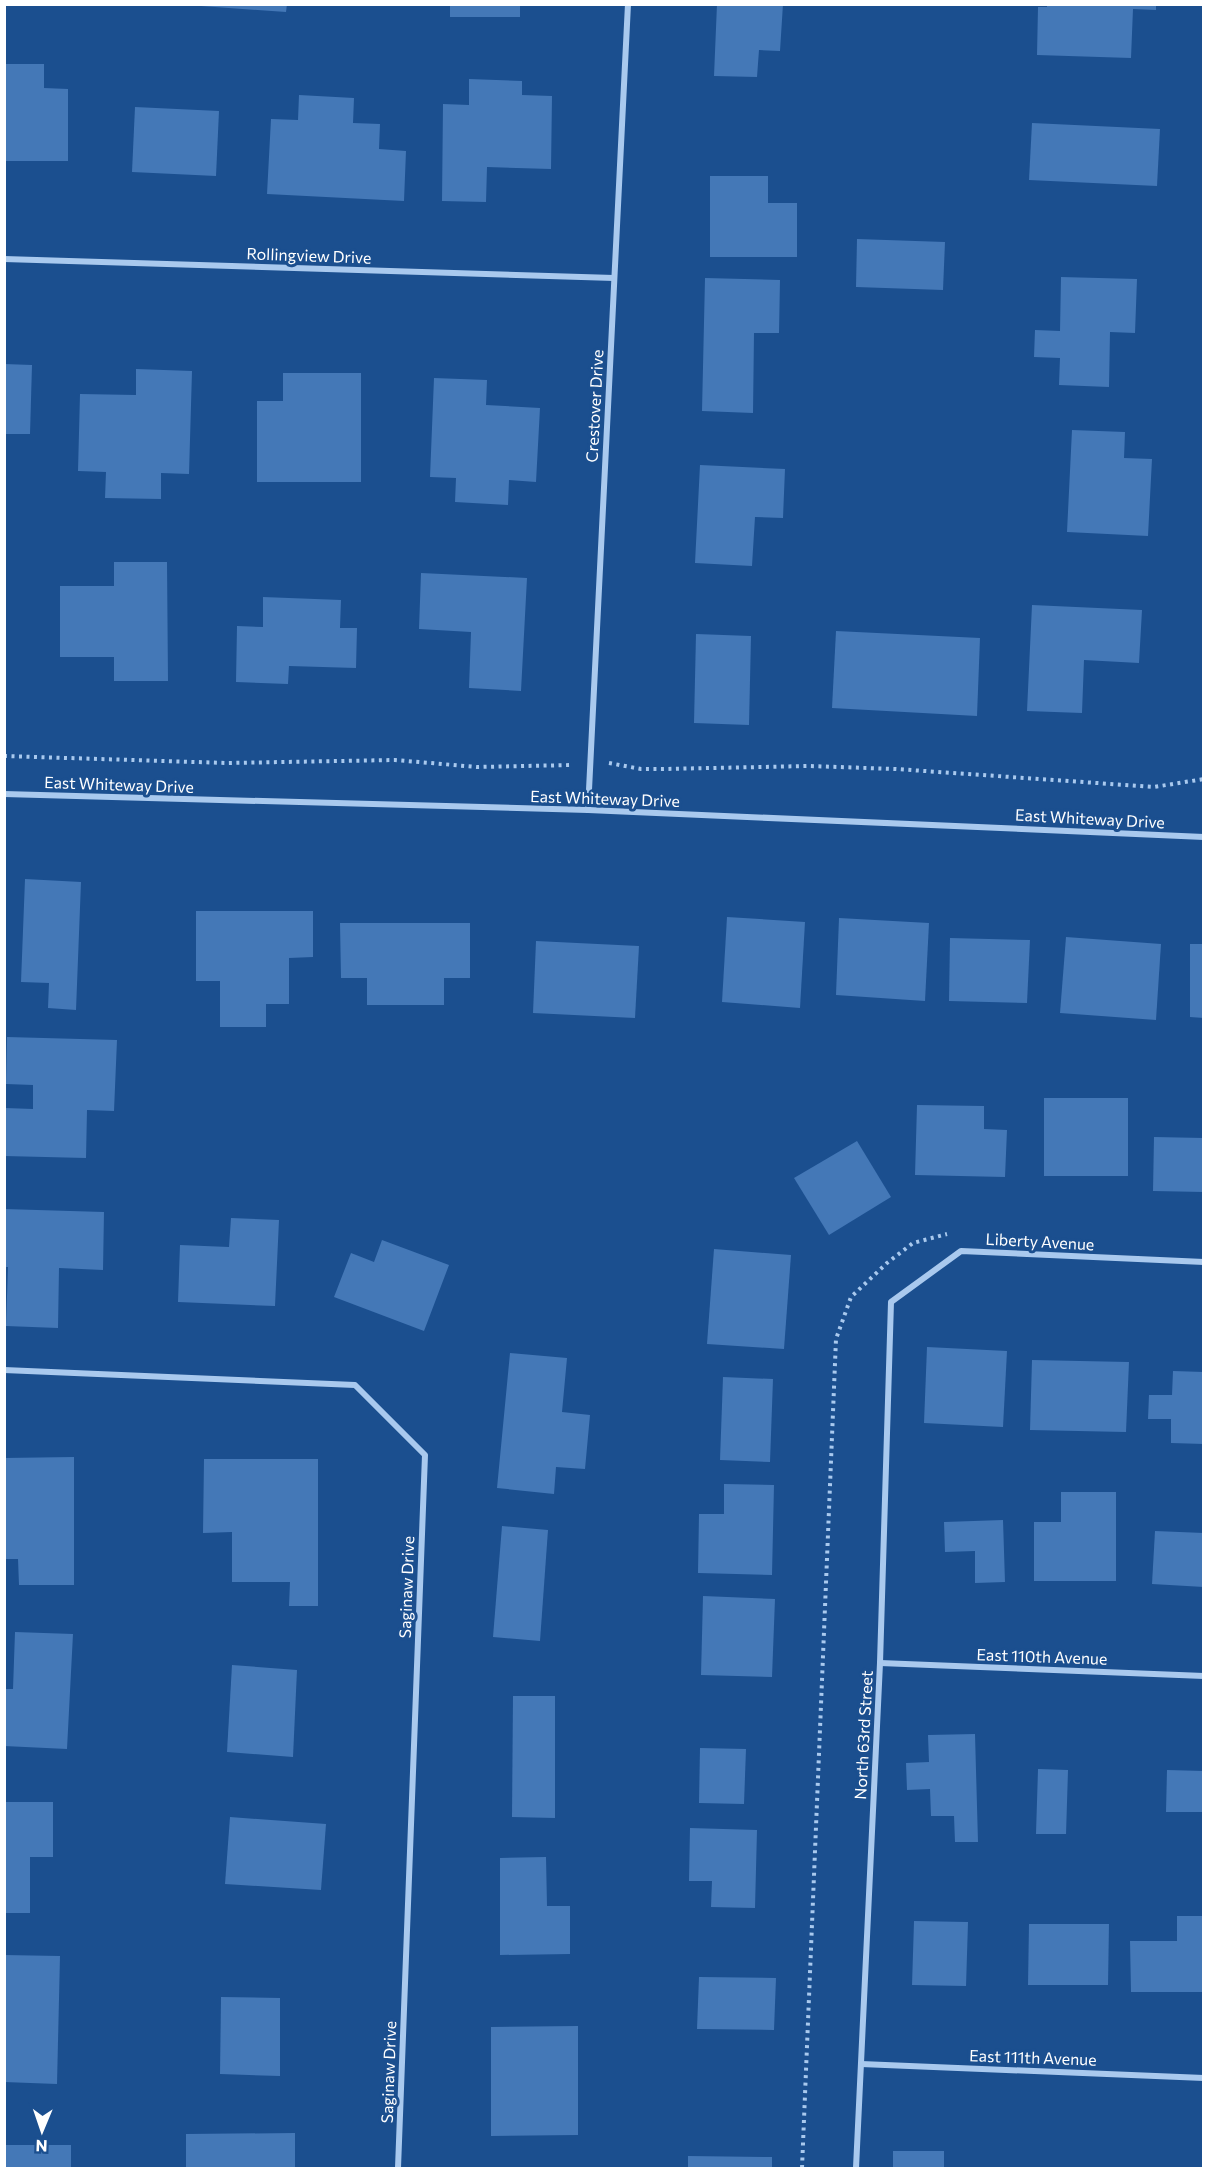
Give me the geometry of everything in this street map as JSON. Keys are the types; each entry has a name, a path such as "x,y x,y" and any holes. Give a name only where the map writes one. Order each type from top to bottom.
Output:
{"street":[{"name":"Crestover Drive","path":"588,810 628,4"},
{"name":"Rollingview Drive","path":"4,259 614,278"},
{"name":"East Whiteway Drive","path":"4,794 588,810 1203,837"},
{"name":"Liberty Avenue","path":"891,1302 961,1251 1203,1262"},
{"name":"North 63rd Street","path":"856,2169 880,1663 891,1302"},
{"name":"Saginaw Drive","path":"4,1370 354,1385 425,1455 398,2169"},
{"name":"East 110th Avenue","path":"880,1663 1203,1676"},
{"name":"East 111th Avenue","path":"861,2064 1203,2078"}],"path":[{"path":"4,756 227,763 395,760 477,767 611,762 641,769 809,766 1154,787 1203,779"}],"building":[{"path":"201,4 287,4 286,12 201,6"},
{"path":"450,4 520,4 520,17 450,17"},
{"path":"717,4 783,4 780,51 759,50 757,77 714,76"},
{"path":"1047,4 1156,4 1156,10 1133,9 1131,58 1037,55 1038,7 1047,7"},
{"path":"4,64 44,64 44,88 68,89 68,161 4,161"},
{"path":"469,79 522,81 522,95 552,96 551,169 487,167 486,202 442,201 443,104 469,105"},
{"path":"299,95 354,98 353,123 380,124 379,149 406,151 404,201 267,194 271,119 298,120"},
{"path":"135,107 219,111 216,176 132,172"},
{"path":"1032,123 1160,129 1157,186 1029,180"},
{"path":"710,176 768,176 768,203 797,203 797,257 710,257"},
{"path":"857,239 945,242 943,290 856,287"},
{"path":"1061,277 1137,279 1135,333 1110,332 1109,387 1059,385 1060,358 1034,357 1035,330 1060,331"},
{"path":"705,278 780,280 779,333 754,333 753,413 702,411"},
{"path":"4,364 32,365 30,434 4,434"},
{"path":"136,369 192,371 189,474 161,473 161,499 105,498 106,472 78,471 80,394 136,395"},
{"path":"283,373 361,373 361,482 257,482 257,401 283,401"},
{"path":"434,378 487,380 486,405 540,408 536,482 509,480 508,505 455,502 456,478 430,477"},
{"path":"1072,430 1125,432 1124,458 1152,459 1148,536 1067,532"},
{"path":"700,465 785,469 783,518 755,517 752,566 695,563"},
{"path":"114,562 167,562 168,681 114,681 114,657 60,657 60,586 114,586"},
{"path":"421,573 527,578 521,691 469,688 471,632 419,629"},
{"path":"263,597 341,600 340,628 357,628 356,668 289,666 288,684 236,682 237,626 263,627"},
{"path":"1032,605 1142,610 1139,663 1084,660 1082,713 1027,711"},
{"path":"836,631 980,638 977,716 832,708"},
{"path":"696,634 751,636 749,725 694,723"},
{"path":"25,879 81,882 76,1010 48,1008 49,983 21,982"},
{"path":"196,911 313,911 313,957 289,958 289,1004 266,1004 266,1027 220,1027 220,981 196,981"},
{"path":"727,917 805,922 800,1008 722,1002"},
{"path":"839,918 929,923 925,1001 836,995"},
{"path":"340,923 470,923 470,978 444,978 444,1005 367,1005 367,978 341,978"},
{"path":"1066,937 1161,944 1156,1020 1060,1013"},
{"path":"950,938 1030,940 1027,1003 949,1001"},
{"path":"536,941 639,946 635,1018 533,1013"},
{"path":"1190,944 1204,944 1204,1018 1190,1017"},
{"path":"7,1037 117,1040 114,1111 87,1110 86,1158 4,1156 5,1108 33,1109 33,1085 6,1084"},
{"path":"1044,1098 1128,1098 1128,1176 1044,1176"},
{"path":"917,1105 984,1106 984,1129 1007,1130 1005,1177 915,1175"},
{"path":"1154,1137 1204,1138 1204,1192 1153,1191"},
{"path":"857,1141 891,1197 829,1235 794,1178"},
{"path":"4,1209 104,1212 103,1270 59,1268 58,1328 6,1326 8,1267 4,1267"},
{"path":"231,1218 279,1220 275,1306 178,1302 180,1245 229,1247"},
{"path":"382,1240 449,1265 424,1331 334,1297 351,1253 374,1262"},
{"path":"714,1249 791,1255 784,1349 707,1344"},
{"path":"927,1347 1007,1351 1003,1427 924,1423"},
{"path":"510,1353 567,1358 562,1412 590,1415 585,1469 556,1467 554,1494 497,1488"},
{"path":"1032,1360 1129,1362 1126,1432 1030,1430"},
{"path":"1173,1371 1204,1372 1204,1444 1171,1443 1171,1419 1148,1419 1149,1395 1172,1395"},
{"path":"723,1377 773,1379 770,1462 720,1460"},
{"path":"74,1457 74,1585 19,1585 18,1559 4,1559 4,1458"},
{"path":"204,1459 318,1459 318,1606 289,1606 290,1582 232,1582 232,1532 203,1533"},
{"path":"724,1484 774,1485 772,1575 698,1573 699,1514 724,1514"},
{"path":"1061,1492 1116,1492 1116,1581 1034,1581 1034,1522 1061,1522"},
{"path":"1003,1520 1005,1582 975,1583 975,1551 945,1552 944,1522"},
{"path":"502,1526 548,1530 540,1641 493,1637"},
{"path":"1155,1531 1204,1533 1204,1587 1152,1584"},
{"path":"703,1596 775,1599 772,1677 701,1675"},
{"path":"15,1632 73,1634 67,1749 4,1746 4,1689 13,1689"},
{"path":"232,1665 297,1670 293,1757 227,1752"},
{"path":"513,1696 555,1696 555,1818 512,1817"},
{"path":"975,1734 978,1842 955,1842 954,1816 931,1816 930,1789 907,1790 906,1763 929,1762 928,1735"},
{"path":"700,1748 746,1749 744,1804 699,1803"},
{"path":"1038,1769 1068,1770 1066,1834 1036,1834"},
{"path":"1167,1770 1204,1771 1204,1812 1166,1812"},
{"path":"5,1802 53,1802 53,1857 30,1857 30,1913 4,1913"},
{"path":"230,1817 326,1824 321,1890 225,1884"},
{"path":"690,1828 757,1830 755,1908 711,1907 712,1881 689,1881"},
{"path":"546,1857 547,1906 570,1906 570,1954 500,1955 500,1858"},
{"path":"1177,1916 1204,1916 1204,1992 1131,1992 1130,1941 1177,1941"},
{"path":"914,1921 968,1922 966,1986 912,1985"},
{"path":"1029,1924 1109,1924 1108,1985 1028,1985"},
{"path":"4,1955 60,1956 57,2084 4,2082"},
{"path":"699,1977 776,1978 774,2030 697,2029"},
{"path":"221,1997 280,1998 280,2076 220,2074"},
{"path":"578,2026 578,2135 491,2136 491,2027"},
{"path":"295,2133 295,2168 186,2168 186,2134"},
{"path":"4,2145 71,2145 71,2168 4,2168"},
{"path":"893,2151 944,2151 944,2168 893,2168"},
{"path":"688,2156 772,2157 772,2168 688,2168"}]}
